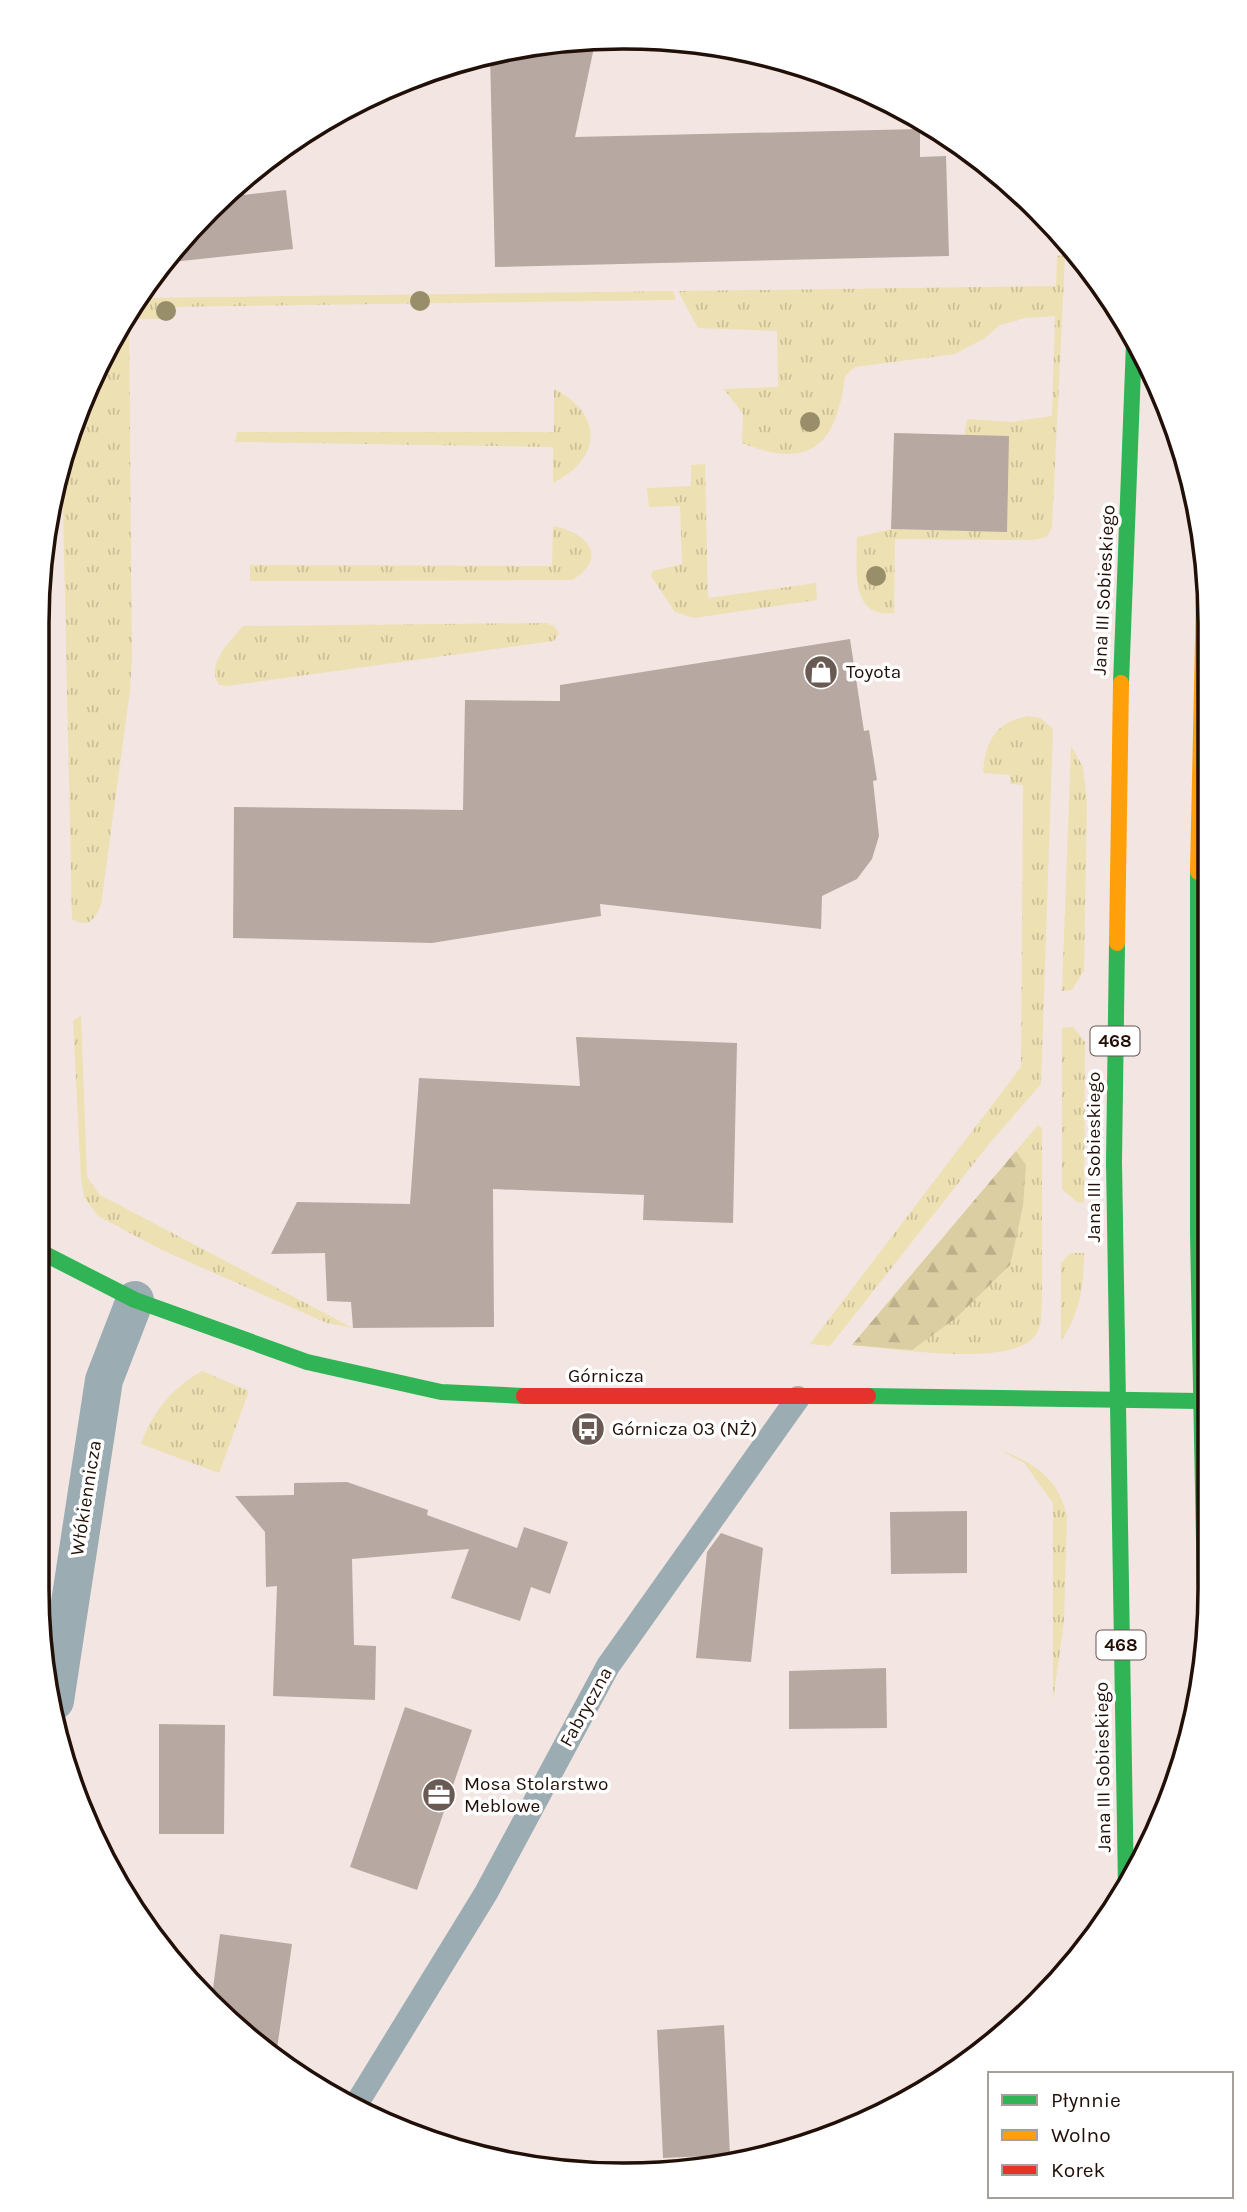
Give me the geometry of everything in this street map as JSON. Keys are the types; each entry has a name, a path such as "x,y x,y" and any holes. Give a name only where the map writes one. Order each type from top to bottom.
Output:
{"main road":[{"name":"Jana III Sobieskiego","path":"1126,1868 1114,1162 1121,681 1133,359"},
{"path":"1198,849 1198,1312"},
{"name":"Górnicza","path":"49,1256 135,1300 307,1362 441,1392 583,1398 950,1396 1198,1401"}],"street":[{"name":"Włókiennicza","path":"57,1685 104,1380 135,1300"}],"lane":[{"name":"Fabryczna","path":"360,2099 486,1893 608,1666 798,1398"}],"green space":[{"path":"1063,255 1065,258 1052,527 1047,537 1034,540 895,539 894,613 869,608 859,589 857,537 891,529 1007,531 964,436 967,419 1011,422 1052,416 1055,316 1025,318 1000,325 985,338 955,354 855,367 845,376 841,400 827,434 816,446 803,452 786,454 742,443 743,414 724,389 778,387 777,331 698,328 678,291 1056,286 1057,256"},
{"path":"673,291 676,300 172,307 171,319 137,319 151,298"},
{"path":"129,331 130,691 101,905 87,923 72,919 63,500 79,439 108,369"},
{"path":"554,389 582,411 589,423 591,436 581,462 553,483 553,447 235,442 237,432 554,432"},
{"path":"705,464 708,598 816,583 817,600 694,618 675,612 651,576 653,571 682,564 680,506 649,507 647,488 691,486 691,465"},
{"path":"553,526 575,534 589,547 590,563 572,580 250,581 250,565 552,566"},
{"path":"546,623 554,626 559,633 554,641 226,686 219,685 215,677 217,661 243,626"},
{"path":"1028,716 1040,718 1053,729 1041,1084 989,1144 830,1346 810,1344 1021,1067 1023,785 1010,784 1010,775 983,773 986,752 994,735 1007,723"},
{"path":"1071,746 1083,767 1087,802 1084,970 1072,990 1062,991"},
{"path":"81,1015 87,1177 100,1195 353,1328 327,1323 162,1250 98,1216 84,1197 81,1179 73,1021"},
{"path":"1073,1027 1085,1042 1084,1203 1077,1202 1062,1189 1062,1028"},
{"path":"1038,1125 1042,1128 1042,1301 1040,1325 1034,1337 1020,1346 1000,1352 975,1354 852,1345"},
{"path":"1016,1151 1026,1165 1023,1206 1010,1265 956,1318 912,1350 852,1345"},
{"path":"1070,1253 1084,1253 1083,1276 1077,1310 1061,1341 1061,1263"},
{"path":"202,1371 249,1391 219,1473 141,1444 151,1421 164,1402 181,1385"},
{"path":"1000,1450 1024,1460 1043,1474 1058,1492 1067,1516 1064,1621 1053,1701 1053,1503 1024,1463"}],"building":[{"path":"593,50 575,137 916,129 920,132 920,157 946,156 949,256 495,267 490,65 511,60"},
{"path":"286,190 293,249 178,261 217,217 242,195"},
{"path":"894,433 1009,436 1007,532 891,529"},
{"path":"850,639 864,731 869,730 877,780 873,781 879,836 872,859 857,879 822,896 821,929 600,904 601,916 432,943 233,938 234,807 463,810 465,700 560,701 560,685"},
{"path":"576,1037 737,1043 733,1223 643,1220 644,1195 493,1189 494,1327 353,1328 351,1302 327,1301 325,1253 271,1254 297,1202 410,1204 419,1078 580,1086"},
{"path":"347,1482 428,1510 427,1515 517,1548 524,1527 568,1542 550,1594 531,1587 520,1621 451,1598 469,1549 352,1559 354,1645 376,1646 375,1700 273,1696 277,1586 266,1587 265,1532 235,1496 294,1495 294,1483"},
{"path":"967,1511 967,1573 891,1574 890,1512"},
{"path":"721,1533 763,1548 751,1662 696,1658 707,1552"},
{"path":"886,1668 887,1728 789,1729 789,1671"},
{"path":"405,1707 472,1730 417,1890 350,1867"},
{"path":"159,1724 225,1725 224,1834 159,1834"},
{"path":"220,1934 292,1944 277,2046 213,1990"},
{"path":"724,2025 730,2153 663,2158 657,2030"}],"traffic: fast":[{"path":"1121,683 1133,359"},
{"path":"1198,872 1198,1233"},
{"path":"1117,943 1114,1162 1126,1867"},
{"path":"49,1256 135,1300 307,1362 441,1392 524,1396"},
{"path":"868,1396 1198,1401"}],"traffic: slow":[{"path":"1117,943 1121,683"}],"traffic: jam":[{"path":"524,1396 868,1396"}],"place":[{"name":"Toyota","path":"821,672"},
{"name":"Górnicza 03 (NŻ)","path":"588,1429"},
{"name":"Mosa Stolarstwo Meblowe","path":"439,1795"}]}
